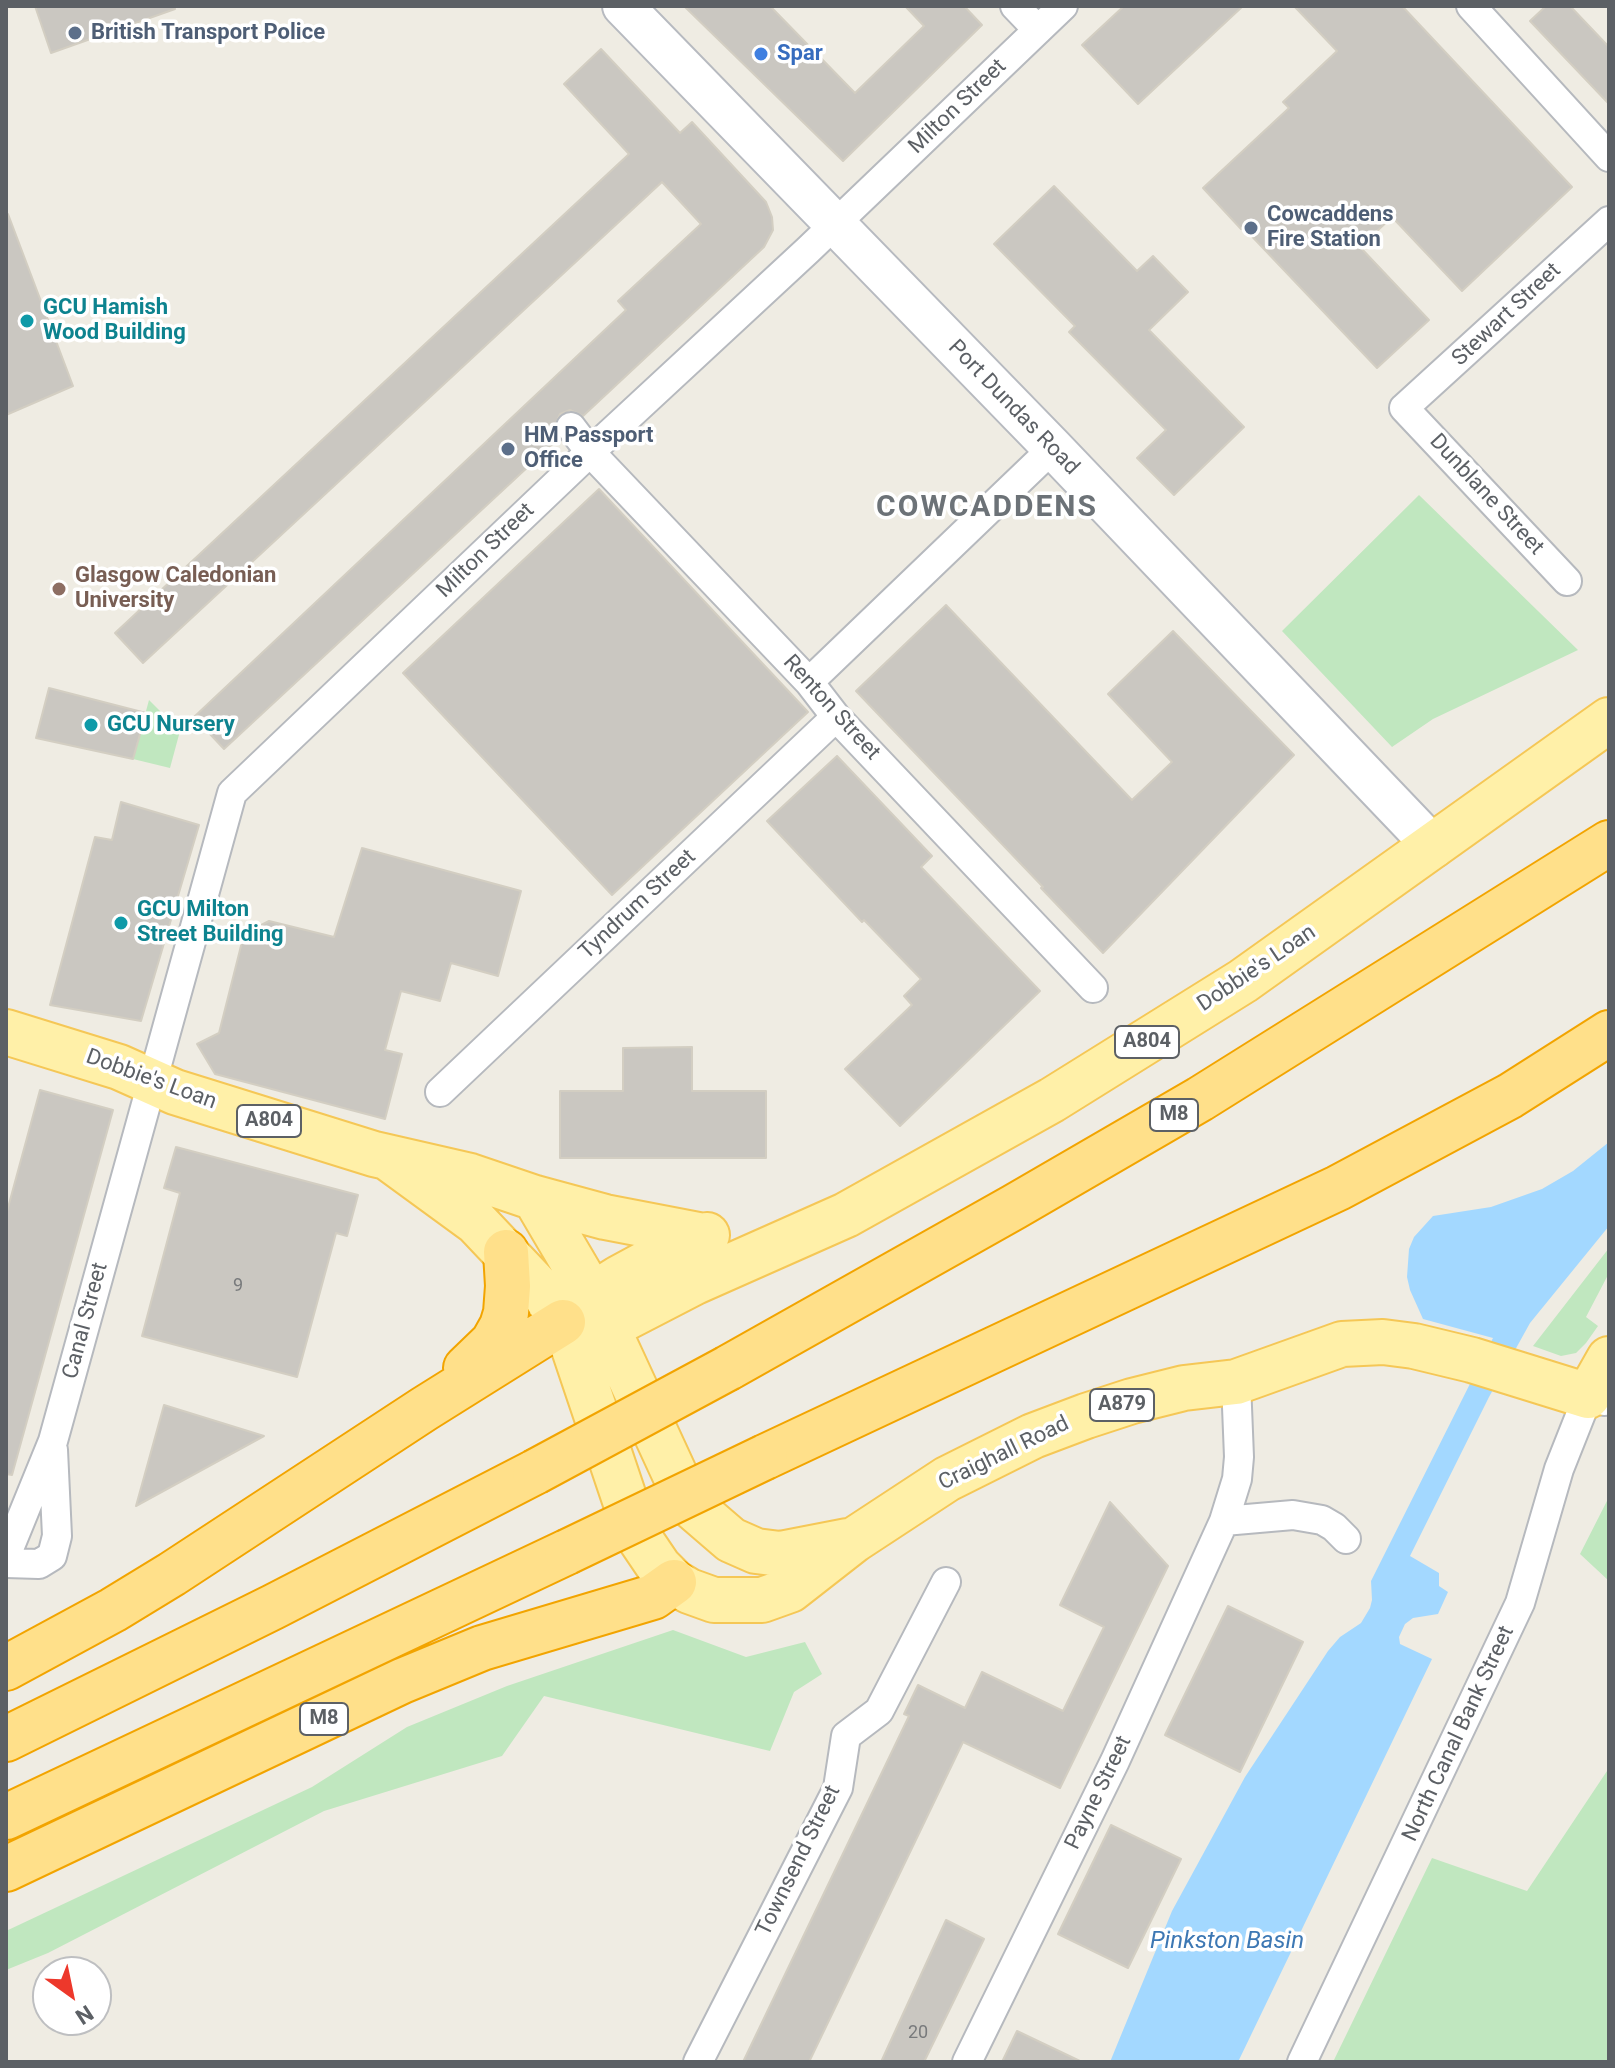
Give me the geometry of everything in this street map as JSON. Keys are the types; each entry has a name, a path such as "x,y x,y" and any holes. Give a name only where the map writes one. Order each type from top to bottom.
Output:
{"highway":[{"name":"M8","path":"6,1739 273,1607 728,1368 1200,1099 1609,843"},
{"name":"M8","path":"6,1817 1338,1188 1510,1096 1609,1033"},
{"path":"424,1409 493,1342 502,1326 508,1286 506,1252"},
{"path":"6,1668 172,1574 424,1409 583,1320"},
{"name":"M8","path":"6,1869 416,1675 482,1648 664,1590"}],"main road":[{"name":"Dobbie's Loan","path":"583,1320 695,1282 846,1215 1039,1108 1243,981 1609,720"},
{"name":"Dobbie's Loan","path":"6,1032 119,1067 189,1096 387,1157 470,1176 535,1198 619,1220 704,1236"},
{"name":"Dobbie's Loan","path":"387,1157 454,1204 506,1252 546,1296 583,1320"},
{"name":"A879","path":"535,1198 583,1320"},
{"name":"Dobbie's Loan","path":"583,1320 644,1263 704,1236 846,1215"},
{"name":"Craighall Road","path":"583,1320 688,1503 731,1540 756,1551 780,1554 854,1540"},
{"name":"Craighall Road","path":"583,1320 636,1533 659,1567 664,1590 689,1591 714,1600 762,1600 790,1590 854,1540 947,1479 1033,1436 1132,1401 1184,1388 1236,1382 1342,1344 1383,1342 1414,1346 1598,1399"},
{"path":"1598,1399 1609,1359"},
{"path":"664,1590 685,1568 697,1536 688,1503"}],"street":[{"name":"Port Dundas Road","path":"623,6 1053,448 1434,847"},
{"path":"1015,6 1038,30"},
{"name":"Milton Street","path":"152,1082 232,793 1063,6"},
{"path":"1471,6 1609,157"},
{"name":"Stewart Street","path":"1404,408 1609,221"},
{"name":"Dunblane Street","path":"1404,408 1567,581"},
{"name":"Renton Street","path":"571,427 590,452 809,682 836,717 1093,988"},
{"path":"809,682 1053,448"},
{"name":"Tyndrum Street","path":"440,1092 836,717"},
{"name":"Canal Street","path":"6,1556 53,1441 152,1082"},
{"name":"Payne Street","path":"967,2062 1115,1761 1224,1521 1237,1479 1239,1457 1236,1382"},
{"name":"North Canal Bank Street","path":"1302,2062 1520,1603 1559,1469 1598,1399"},
{"path":"6,1563 39,1564 52,1556 57,1536 53,1441"},
{"path":"1224,1521 1293,1515 1322,1520 1346,1539"},
{"name":"Townsend Street","path":"698,2062 838,1788 846,1736 879,1711 946,1582"}],"green space":[{"path":"1419,495 1578,650 1433,719 1392,747 1282,631"},
{"path":"149,700 180,731 170,768 133,759"},
{"path":"1609,1248 1609,1273 1586,1317 1598,1326 1586,1343 1576,1353 1561,1356 1533,1346"},
{"path":"1609,1497 1609,1581 1580,1554"},
{"path":"673,1630 746,1657 805,1642 822,1674 794,1692 770,1751 544,1696 502,1756 324,1811 48,1953 32,1956 32,1959 6,1970 6,1931 312,1787 407,1727 507,1686"},
{"path":"1609,1768 1609,2062 1333,2062 1432,1858 1527,1891"}],"water":[{"name":"Pinkston Basin","path":"1609,1142 1609,1226 1530,1323 1489,1397 1410,1556 1439,1573 1439,1586 1448,1592 1438,1614 1413,1618 1405,1624 1399,1637 1400,1644 1432,1659 1238,2062 1110,2062 1172,1911 1245,1777 1328,1651 1340,1637 1361,1623 1370,1608 1371,1581 1493,1338 1423,1319 1407,1277 1409,1249 1414,1237 1433,1216 1491,1207 1542,1189 1573,1171"}],"building":[{"name":"British Transport Police","path":"35,6 174,6 175,9 51,53"},
{"path":"684,6 770,6 855,93 924,26 905,6 964,6 982,25 843,161"},
{"path":"1124,6 1243,6 1138,104 1082,45"},
{"path":"1294,6 1402,6 1572,187 1462,291 1392,217 1360,247 1429,320 1377,368 1203,188 1289,108 1283,102 1337,51"},
{"path":"1546,6 1570,6 1609,47 1609,104 1530,21"},
{"path":"601,49 680,133 692,122 766,202 773,230 764,247 583,416 570,410 560,414 554,428 558,439 224,749 194,717 626,310 618,301 701,224 662,182 143,663 115,633 629,154 564,84"},
{"path":"1054,186 1137,271 1153,256 1188,292 1149,330 1244,427 1174,495 1137,458 1166,430 1069,332 1075,326 994,244"},
{"name":"GCU Hamish Wood Building","path":"6,214 73,386 6,415"},
{"path":"599,489 808,712 612,895 403,673"},
{"path":"946,605 1132,800 1172,762 1108,694 1173,631 1294,755 1103,953 856,691"},
{"name":"GCU Nursery","path":"49,688 146,713 133,759 36,738"},
{"path":"837,756 932,856 921,867 1040,991 900,1126 845,1069 912,1005 904,996 921,979 864,920 862,922 767,821"},
{"name":"GCU Milton Street Building","path":"121,802 199,825 141,1021 50,1005 95,837 112,840"},
{"path":"362,848 521,891 498,976 451,963 440,1001 401,991 385,1050 402,1054 385,1119 215,1074 197,1044 219,1033 244,934 269,921 334,937"},
{"path":"692,1047 692,1091 766,1091 766,1158 560,1158 560,1091 623,1091 623,1048"},
{"path":"40,1090 113,1110 12,1475 6,1474 6,1215"},
{"path":"176,1147 358,1195 347,1236 336,1233 297,1377 142,1336 180,1193 164,1188"},
{"path":"164,1405 264,1436 136,1506"},
{"path":"1110,1502 1168,1566 1060,1788 963,1742 809,2062 743,2062 909,1716 904,1714 918,1685 965,1708 982,1672 1063,1711 1104,1627 1060,1605"},
{"path":"1228,1606 1303,1642 1240,1772 1165,1735"},
{"path":"1111,1825 1181,1859 1128,1968 1058,1934"},
{"path":"946,1920 984,1939 924,2062 881,2062"},
{"path":"1017,2031 1082,2062 1002,2062"}],"place":[{"name":"British Transport Police","path":"75,33"},
{"name":"Spar","path":"761,54"},
{"name":"Cowcaddens Fire Station","path":"1251,228"},
{"name":"GCU Hamish Wood Building","path":"27,321"},
{"name":"HM Passport Office","path":"508,449"},
{"name":"Glasgow Caledonian University","path":"59,589"},
{"name":"GCU Nursery","path":"91,725"},
{"name":"GCU Milton Street Building","path":"121,923"}],"district":[{"name":"COWCADDENS","path":"987,508"}]}
